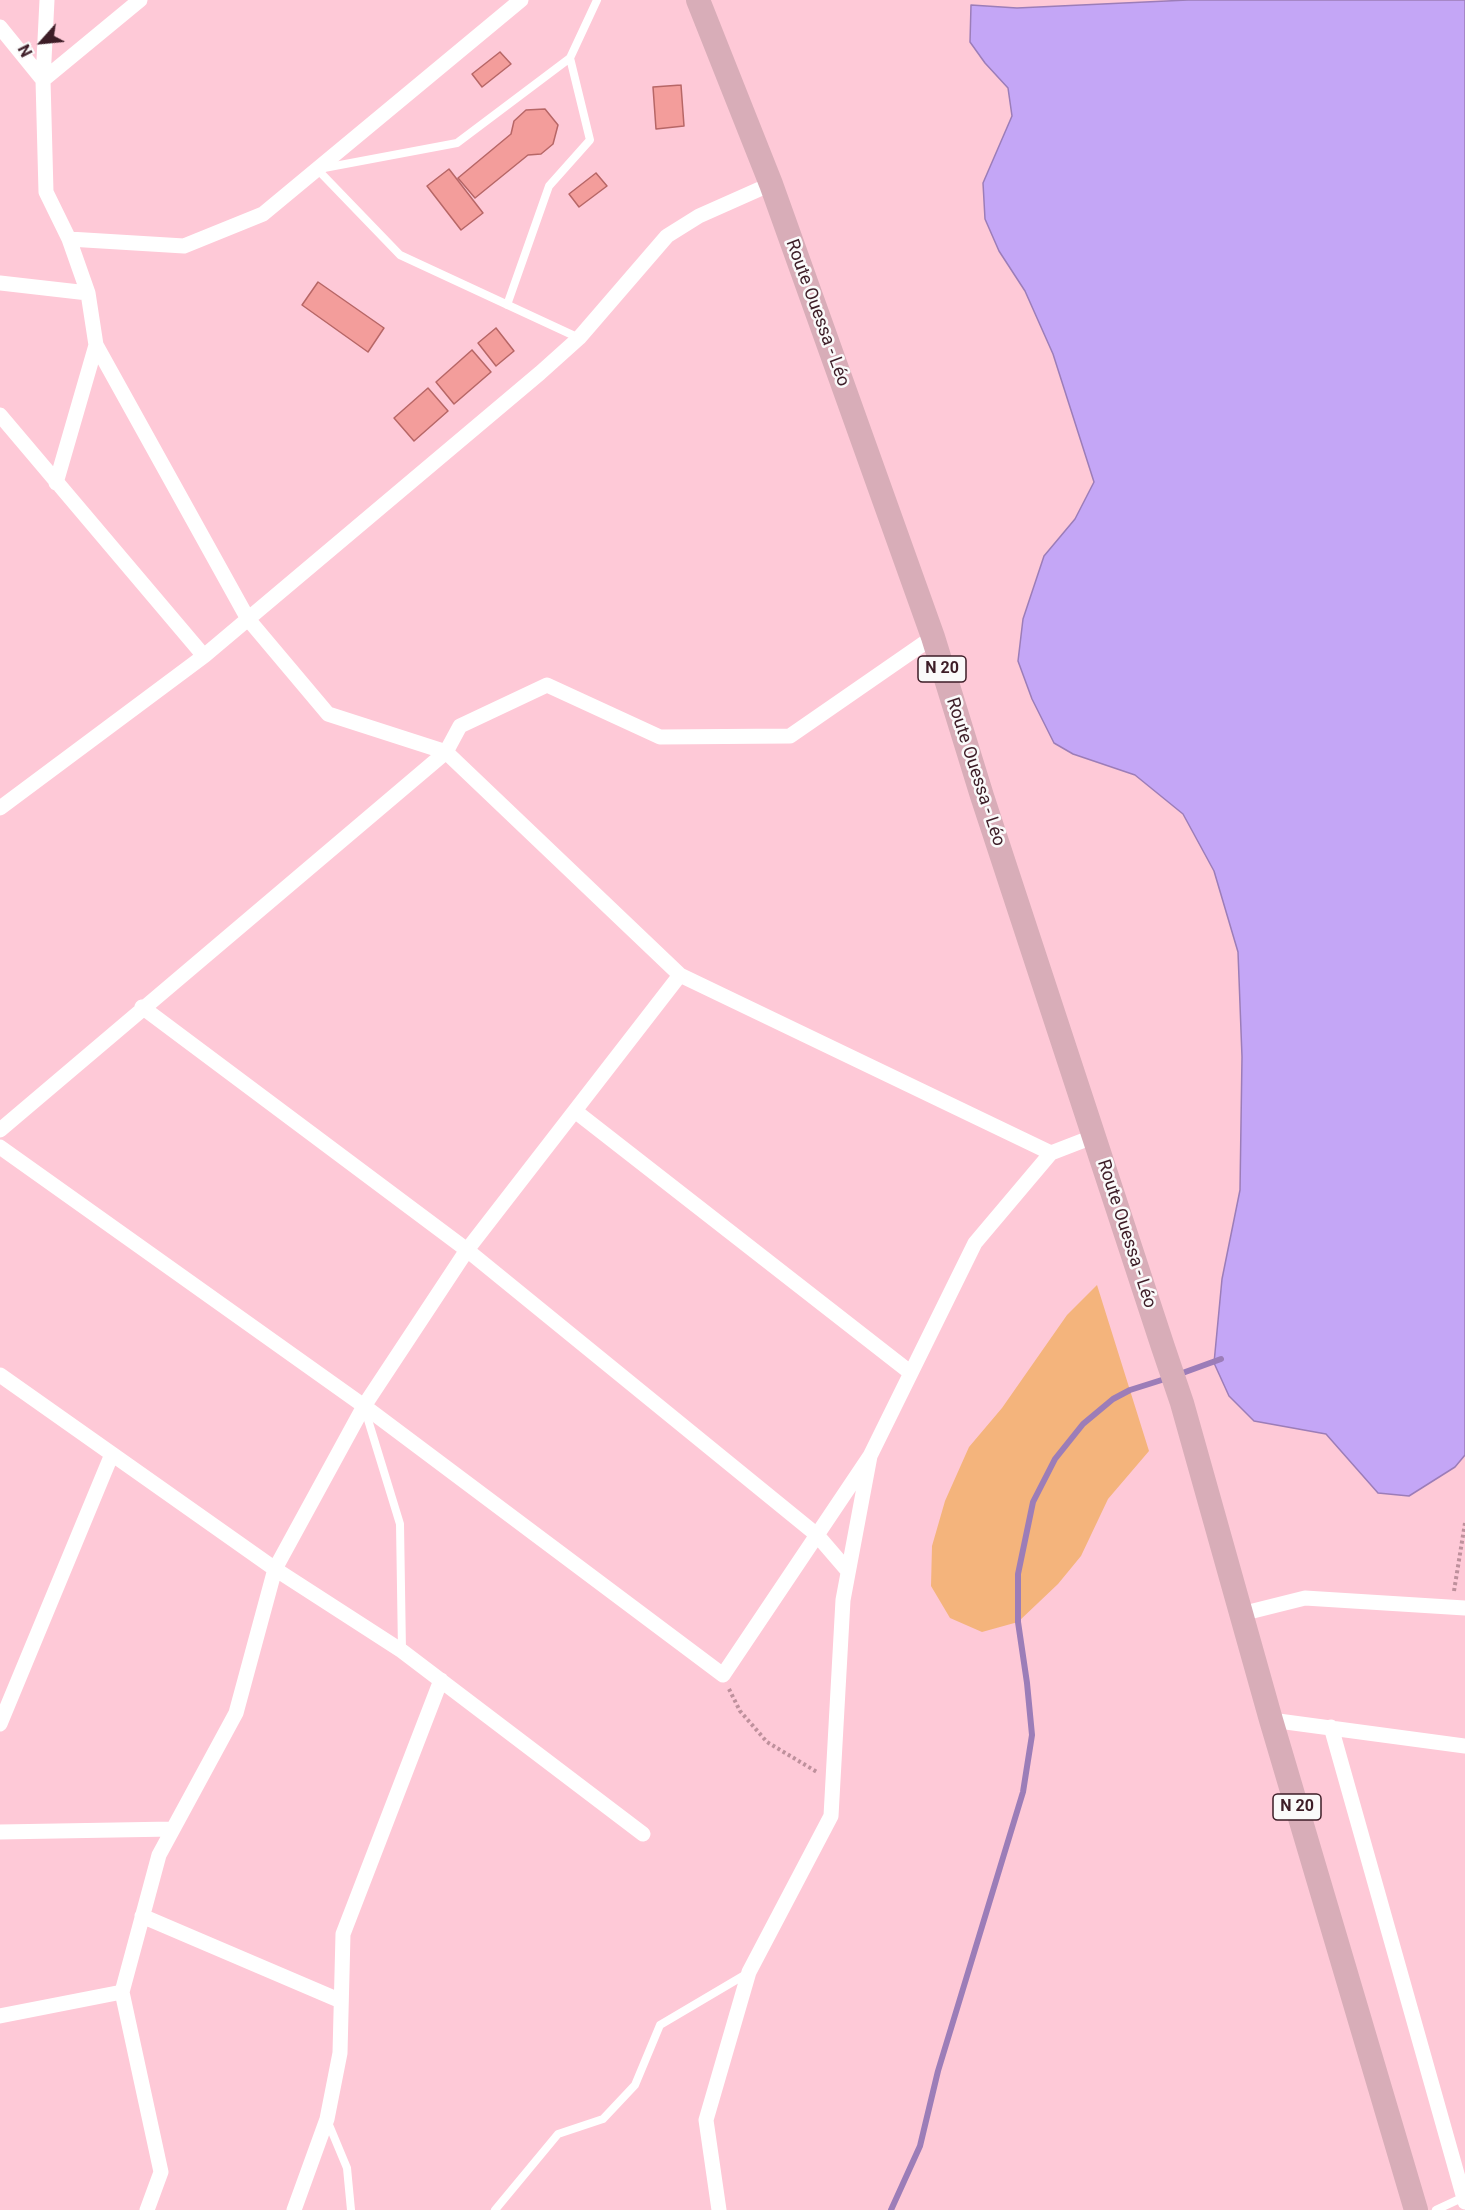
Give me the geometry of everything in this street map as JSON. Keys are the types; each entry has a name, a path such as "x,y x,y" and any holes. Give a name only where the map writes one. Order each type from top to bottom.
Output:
{"main road":[{"name":"Route Ouessa - Léo","path":"698,0 771,184 933,637 981,796 1182,1403 1241,1614"},
{"name":"N 20","path":"1241,1614 1270,1720 1416,2210"}],"street":[{"path":"47,0 43,80 46,192 69,239 88,293 96,345 248,619 328,714 446,752 680,975 1051,1153"},
{"path":"43,80 140,0"},
{"path":"69,239 184,246 263,214 521,0"},
{"path":"0,27 43,80"},
{"path":"0,808 204,657 540,373 579,338 667,236 699,216 771,184"},
{"path":"0,283 88,293"},
{"path":"56,483 96,345"},
{"path":"0,415 204,657"},
{"path":"0,1130 142,1007 446,752 460,726 547,685 660,737 790,736 933,637"},
{"path":"147,2210 161,2172 122,1992 159,1855 236,1713 275,1569 364,1406 467,1250 680,975"},
{"path":"142,1007 467,1250 817,1534 848,1571"},
{"path":"575,1111 911,1373"},
{"path":"0,1147 364,1406 723,1675 870,1456 975,1243 1051,1153 1095,1136"},
{"path":"0,1375 275,1569 402,1651 643,1834"},
{"path":"0,1724 112,1454"},
{"path":"719,2210 706,2120 749,1972 831,1816 843,1600 870,1456"},
{"path":"1241,1614 1305,1598 1458,1607"},
{"path":"294,2210 327,2119 340,2053 343,1934 441,1680"},
{"path":"1270,1720 1465,1746"},
{"path":"1331,1727 1465,2199"},
{"path":"0,1832 173,1828"},
{"path":"142,1916 341,2001"},
{"path":"0,2016 122,1992"}],"lane":[{"path":"317,169 457,143 570,58 597,0"},
{"path":"507,305 549,186 590,140 570,58"},
{"path":"317,169 400,255 579,338"},
{"path":"364,1406 400,1524 402,1651"},
{"path":"495,2210 558,2134 603,2119 635,2085 660,2025 749,1972"},
{"path":"327,2119 347,2168 351,2210"},
{"path":"1436,2210 1465,2199"}],"path":[{"path":"1458,1607 1465,1523"},
{"path":"723,1675 740,1712 766,1742 833,1781"}],"shaded area":[{"path":"1188,0 1465,0 1465,1455 1455,1467 1409,1496 1378,1493 1326,1434 1254,1421 1229,1396 1214,1363 1222,1279 1240,1190 1242,1057 1238,952 1214,871 1183,814 1135,775 1073,754 1054,743 1032,699 1018,661 1023,619 1044,556 1075,519 1094,482 1053,354 1025,291 999,251 985,219 983,183 1012,116 1008,88 985,63 970,42 971,5 1017,8"},
{"path":"1097,1285 1149,1451 1108,1499 1081,1556 1058,1584 1018,1622 982,1632 950,1618 931,1586 932,1546 945,1501 969,1447 1002,1408 1067,1315"}],"building":[{"path":"500,52 511,64 482,87 472,74"},
{"path":"681,85 684,126 656,129 653,87"},
{"path":"545,109 558,125 553,144 541,154 528,155 475,198 458,178 511,134 514,121 526,110"},
{"path":"449,169 483,213 461,230 427,186"},
{"path":"596,173 607,186 579,207 569,194"},
{"path":"318,282 384,328 368,352 302,305"},
{"path":"496,328 514,351 496,366 478,343"},
{"path":"472,350 491,372 454,404 436,382"},
{"path":"428,388 448,411 414,441 394,418"}],"waterway":[{"path":"1177,1375 1221,1359"},
{"path":"891,2210 920,2146 938,2071 1023,1792 1032,1735 1018,1622 1018,1574 1033,1502 1055,1459 1083,1424 1113,1399 1130,1390 1168,1378"}]}
